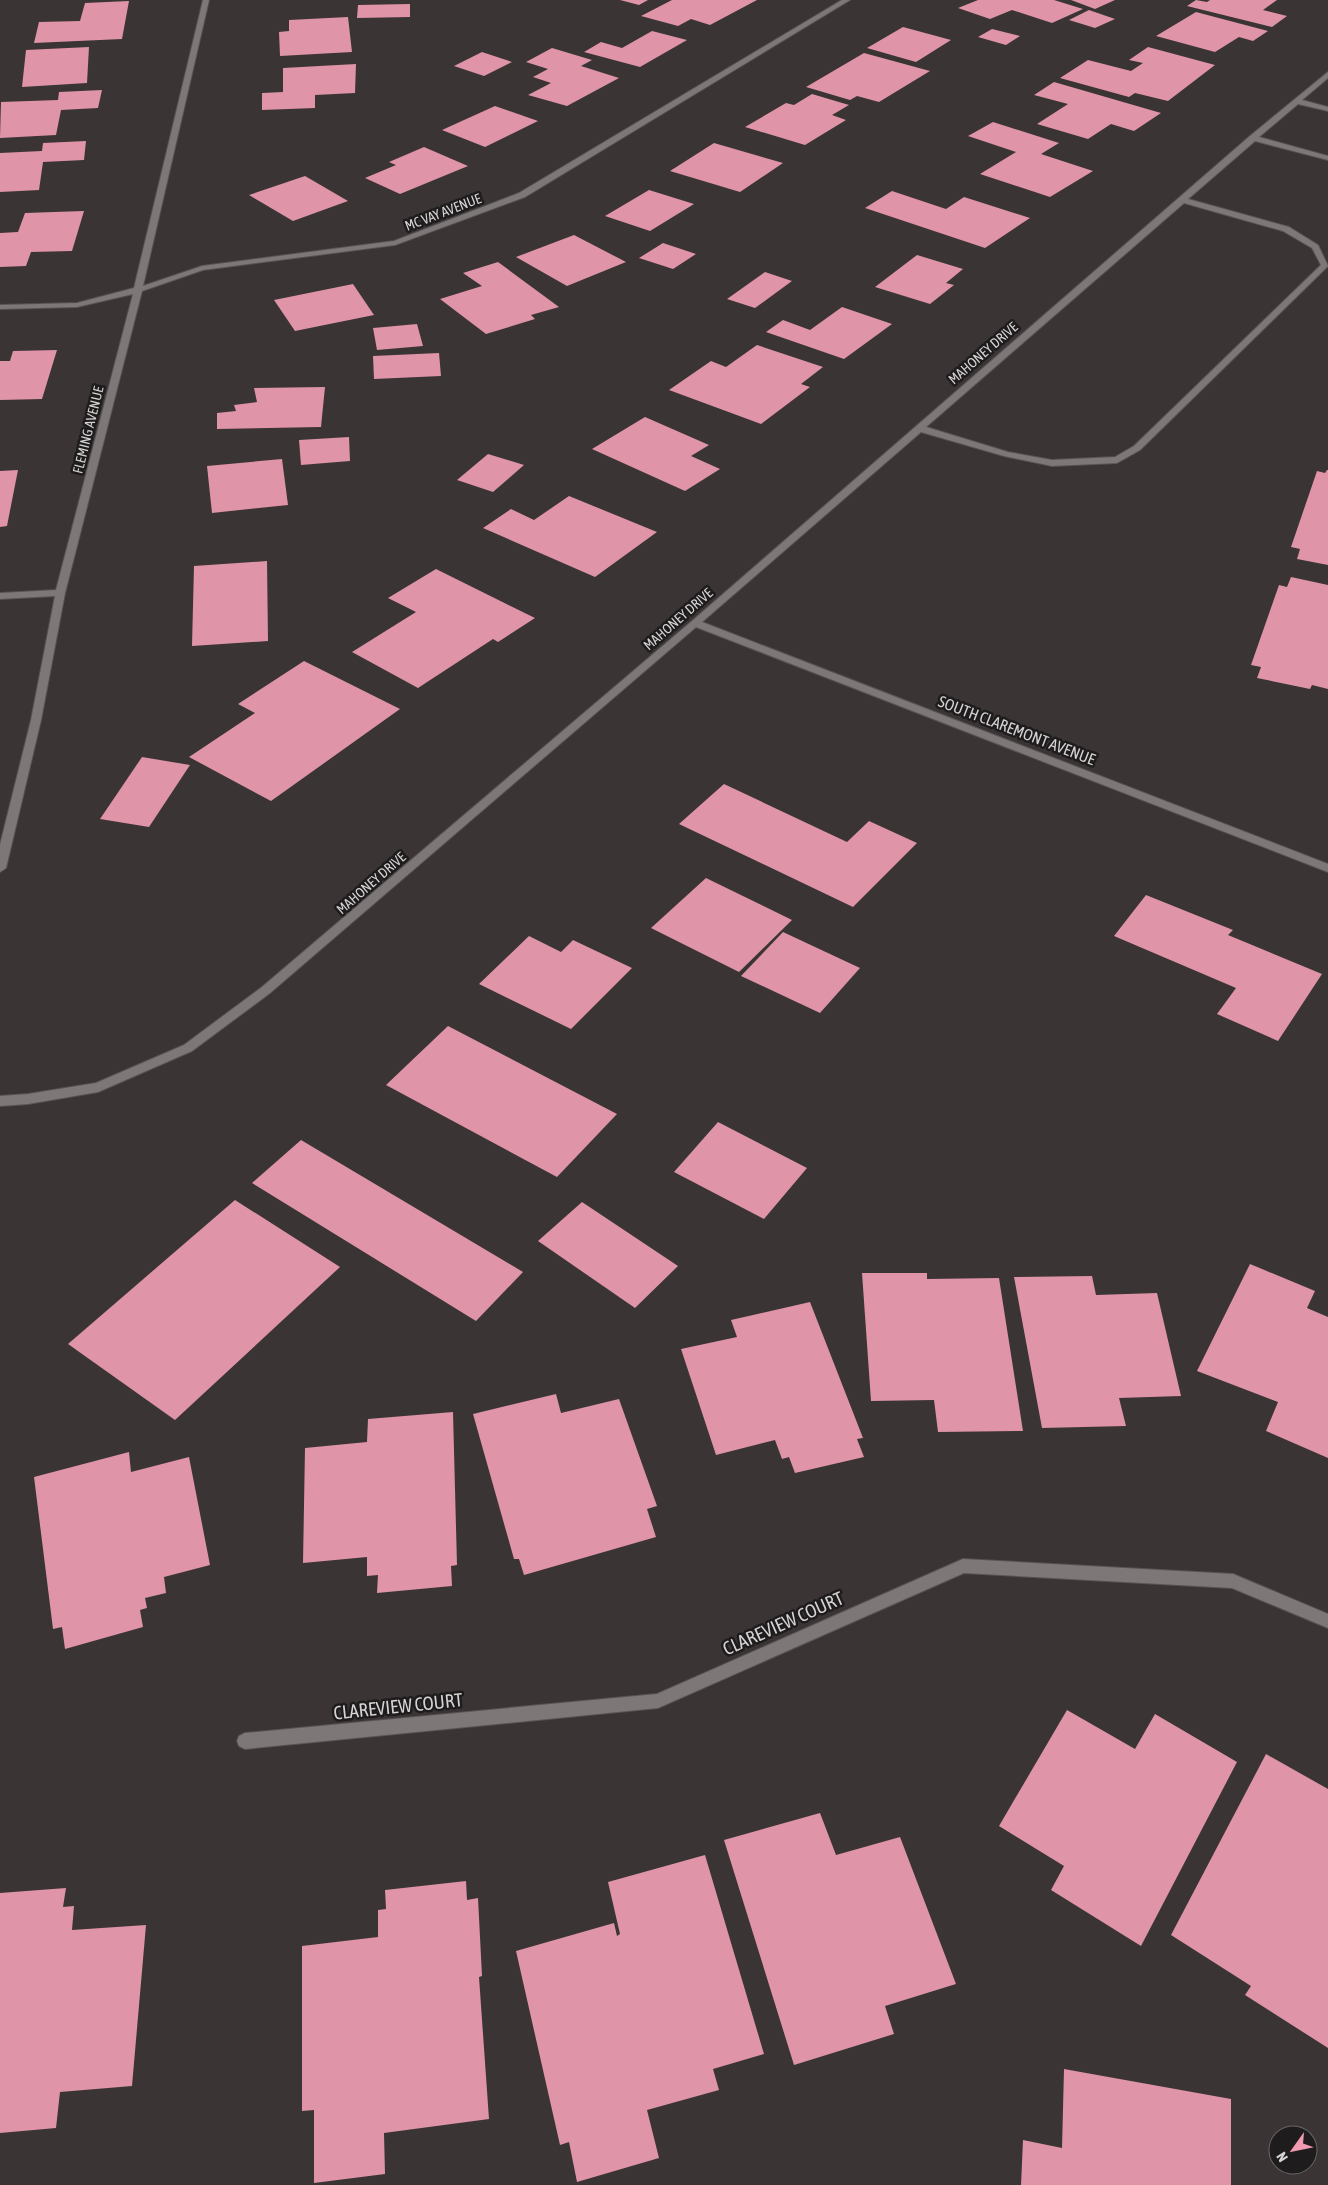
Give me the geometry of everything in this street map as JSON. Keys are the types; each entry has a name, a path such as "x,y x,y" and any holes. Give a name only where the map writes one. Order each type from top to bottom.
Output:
{"street":[{"name":"FLEMING AVENUE","path":"0,868 36,720 60,593 138,290 206,0"},
{"name":"MC VAY AVENUE","path":"0,306 76,305 138,290 202,268 395,244 522,195 847,0"},
{"name":"MAHONEY DRIVE","path":"0,1101 98,1087 188,1048 266,990 694,623 1328,74"},
{"path":"1296,101 1328,109"},
{"path":"1254,138 1328,158"},
{"path":"918,428 1007,454 1052,463 1116,460 1137,448 1325,265 1315,247 1286,229 1182,200"},
{"path":"0,596 60,593"},
{"name":"SOUTH CLAREMONT AVENUE","path":"694,623 1328,868"},
{"name":"CLAREVIEW COURT","path":"245,1741 658,1701 963,1566 1233,1581 1328,1621"}],"building":[{"path":"620,0 648,0 639,5"},
{"path":"672,0 757,0 710,25 691,19 678,26 641,16"},
{"path":"978,0 1054,0 1083,9 1052,23 1012,10 990,19 958,8"},
{"path":"1071,0 1115,0 1095,9"},
{"path":"1196,0 1207,2 1210,0 1277,0 1263,10 1287,16 1272,27 1187,6"},
{"path":"129,1 122,39 34,43 39,22 80,21 85,3"},
{"path":"410,4 410,17 357,18 358,5"},
{"path":"1089,10 1115,19 1095,28 1069,20"},
{"path":"1196,12 1268,31 1253,41 1239,37 1215,52 1156,36"},
{"path":"348,17 352,52 280,56 279,32 289,31 289,20"},
{"path":"903,27 951,40 916,62 867,48"},
{"path":"992,29 1020,36 1006,45 978,37"},
{"path":"652,31 687,40 640,67 584,52 601,42 622,48"},
{"path":"89,47 87,83 22,87 26,50"},
{"path":"1148,47 1215,65 1168,101 1135,93 1129,97 1060,78 1088,60 1131,71 1143,63 1129,60"},
{"path":"552,48 592,60 581,66 619,78 567,106 528,95 551,83 533,77 548,69 526,62"},
{"path":"482,52 512,62 484,76 454,66"},
{"path":"864,53 930,71 879,102 857,96 850,100 806,87"},
{"path":"356,64 355,93 315,95 315,108 262,110 262,93 283,92 283,68"},
{"path":"1054,82 1161,113 1134,131 1111,124 1088,139 1037,124 1068,104 1034,95"},
{"path":"102,90 98,108 61,110 56,135 0,138 1,102 58,100 59,92"},
{"path":"812,94 849,105 832,115 846,120 805,145 745,127 786,103 794,105"},
{"path":"495,106 538,121 485,147 442,130"},
{"path":"993,122 1059,143 1041,154 1093,171 1050,197 980,174 1016,152 968,136"},
{"path":"86,141 84,160 43,162 39,190 0,192 0,153 42,151 43,143"},
{"path":"714,143 783,163 740,192 670,171"},
{"path":"424,147 468,166 400,194 365,178 396,165 389,162"},
{"path":"305,176 348,201 293,221 249,195"},
{"path":"649,190 694,204 650,231 605,216"},
{"path":"892,191 946,209 964,197 1030,218 985,248 865,208"},
{"path":"84,211 72,251 31,252 26,266 0,267 0,233 18,232 25,213"},
{"path":"574,235 626,262 567,286 516,257"},
{"path":"663,243 696,254 673,269 639,258"},
{"path":"917,255 963,269 946,283 954,285 930,304 875,287"},
{"path":"498,262 559,307 531,315 535,319 486,334 440,299 482,286 463,273"},
{"path":"765,272 792,281 755,308 727,299"},
{"path":"353,284 374,315 295,331 274,300"},
{"path":"842,307 892,324 844,359 766,332 783,320 810,330"},
{"path":"417,324 423,346 377,350 373,328"},
{"path":"757,345 823,367 801,384 810,387 761,424 669,390 711,361 726,367"},
{"path":"57,350 42,399 0,400 0,361 10,361 13,351"},
{"path":"439,353 441,376 374,379 373,356"},
{"path":"325,387 321,427 217,429 217,413 236,411 234,405 257,402 254,388"},
{"path":"645,417 709,445 691,456 720,469 685,491 592,449"},
{"path":"349,437 350,461 301,465 299,440"},
{"path":"488,454 524,465 493,492 457,480"},
{"path":"282,459 288,505 212,513 207,466"},
{"path":"18,470 7,526 0,527 0,471"},
{"path":"1327,470 1328,565 1297,559 1300,549 1291,547 1317,471 1325,473"},
{"path":"569,496 657,532 595,577 483,528 511,509 534,520"},
{"path":"267,561 268,641 192,646 194,566"},
{"path":"436,569 535,618 498,642 493,639 418,688 352,652 416,612 388,598"},
{"path":"1291,577 1328,585 1328,689 1312,685 1310,689 1257,678 1261,667 1251,665 1279,585 1287,587"},
{"path":"304,661 400,709 271,801 189,757 255,713 238,704"},
{"path":"142,757 190,765 149,827 100,819"},
{"path":"724,784 847,842 869,821 917,843 853,907 679,824"},
{"path":"706,878 792,920 739,972 651,928"},
{"path":"1146,895 1233,930 1228,935 1322,974 1278,1041 1217,1014 1236,988 1114,936"},
{"path":"783,932 860,968 820,1013 741,976"},
{"path":"529,936 561,952 573,940 632,968 571,1029 479,984"},
{"path":"448,1026 617,1114 557,1177 386,1085"},
{"path":"718,1122 807,1168 764,1219 674,1172"},
{"path":"301,1140 523,1272 476,1321 252,1183"},
{"path":"235,1200 340,1267 175,1420 68,1344"},
{"path":"582,1202 678,1266 635,1308 538,1241"},
{"path":"1250,1264 1315,1291 1307,1308 1328,1317 1328,1458 1266,1431 1278,1402 1197,1371"},
{"path":"862,1273 927,1273 927,1279 999,1278 1023,1431 938,1432 934,1400 871,1401"},
{"path":"1092,1276 1096,1295 1157,1293 1181,1396 1119,1398 1126,1426 1042,1428 1014,1277"},
{"path":"810,1302 863,1438 857,1439 864,1457 795,1473 789,1457 782,1459 775,1440 716,1455 681,1349 737,1337 731,1320"},
{"path":"556,1394 561,1413 619,1399 657,1506 647,1509 656,1537 524,1575 519,1559 514,1559 473,1414"},
{"path":"453,1412 457,1565 451,1566 452,1586 377,1593 378,1575 367,1576 367,1557 303,1563 305,1448 367,1442 368,1419"},
{"path":"129,1452 131,1472 189,1457 210,1565 164,1577 166,1593 145,1598 147,1608 140,1610 143,1627 65,1649 62,1627 53,1629 34,1477"},
{"path":"1067,1710 1135,1749 1155,1714 1237,1762 1141,1946 1051,1890 1064,1866 999,1826"},
{"path":"1266,1754 1328,1789 1328,2048 1245,1995 1251,1986 1171,1935"},
{"path":"820,1813 836,1855 900,1837 956,1984 885,2006 894,2034 794,2065 724,1840"},
{"path":"705,1855 764,2054 713,2069 719,2090 647,2110 659,2158 577,2182 569,2142 560,2145 516,1951 614,1923 617,1936 620,1934 608,1882"},
{"path":"466,1881 467,1900 478,1898 482,1976 479,1977 489,2119 384,2133 385,2174 314,2183 314,2110 302,2111 302,1946 378,1937 378,1910 386,1909 385,1890"},
{"path":"66,1888 63,1907 74,1906 72,1930 146,1925 132,2086 60,2092 56,2128 0,2133 0,1893"},
{"path":"1064,2069 1231,2099 1231,2185 1021,2185 1023,2140 1062,2148"}]}
